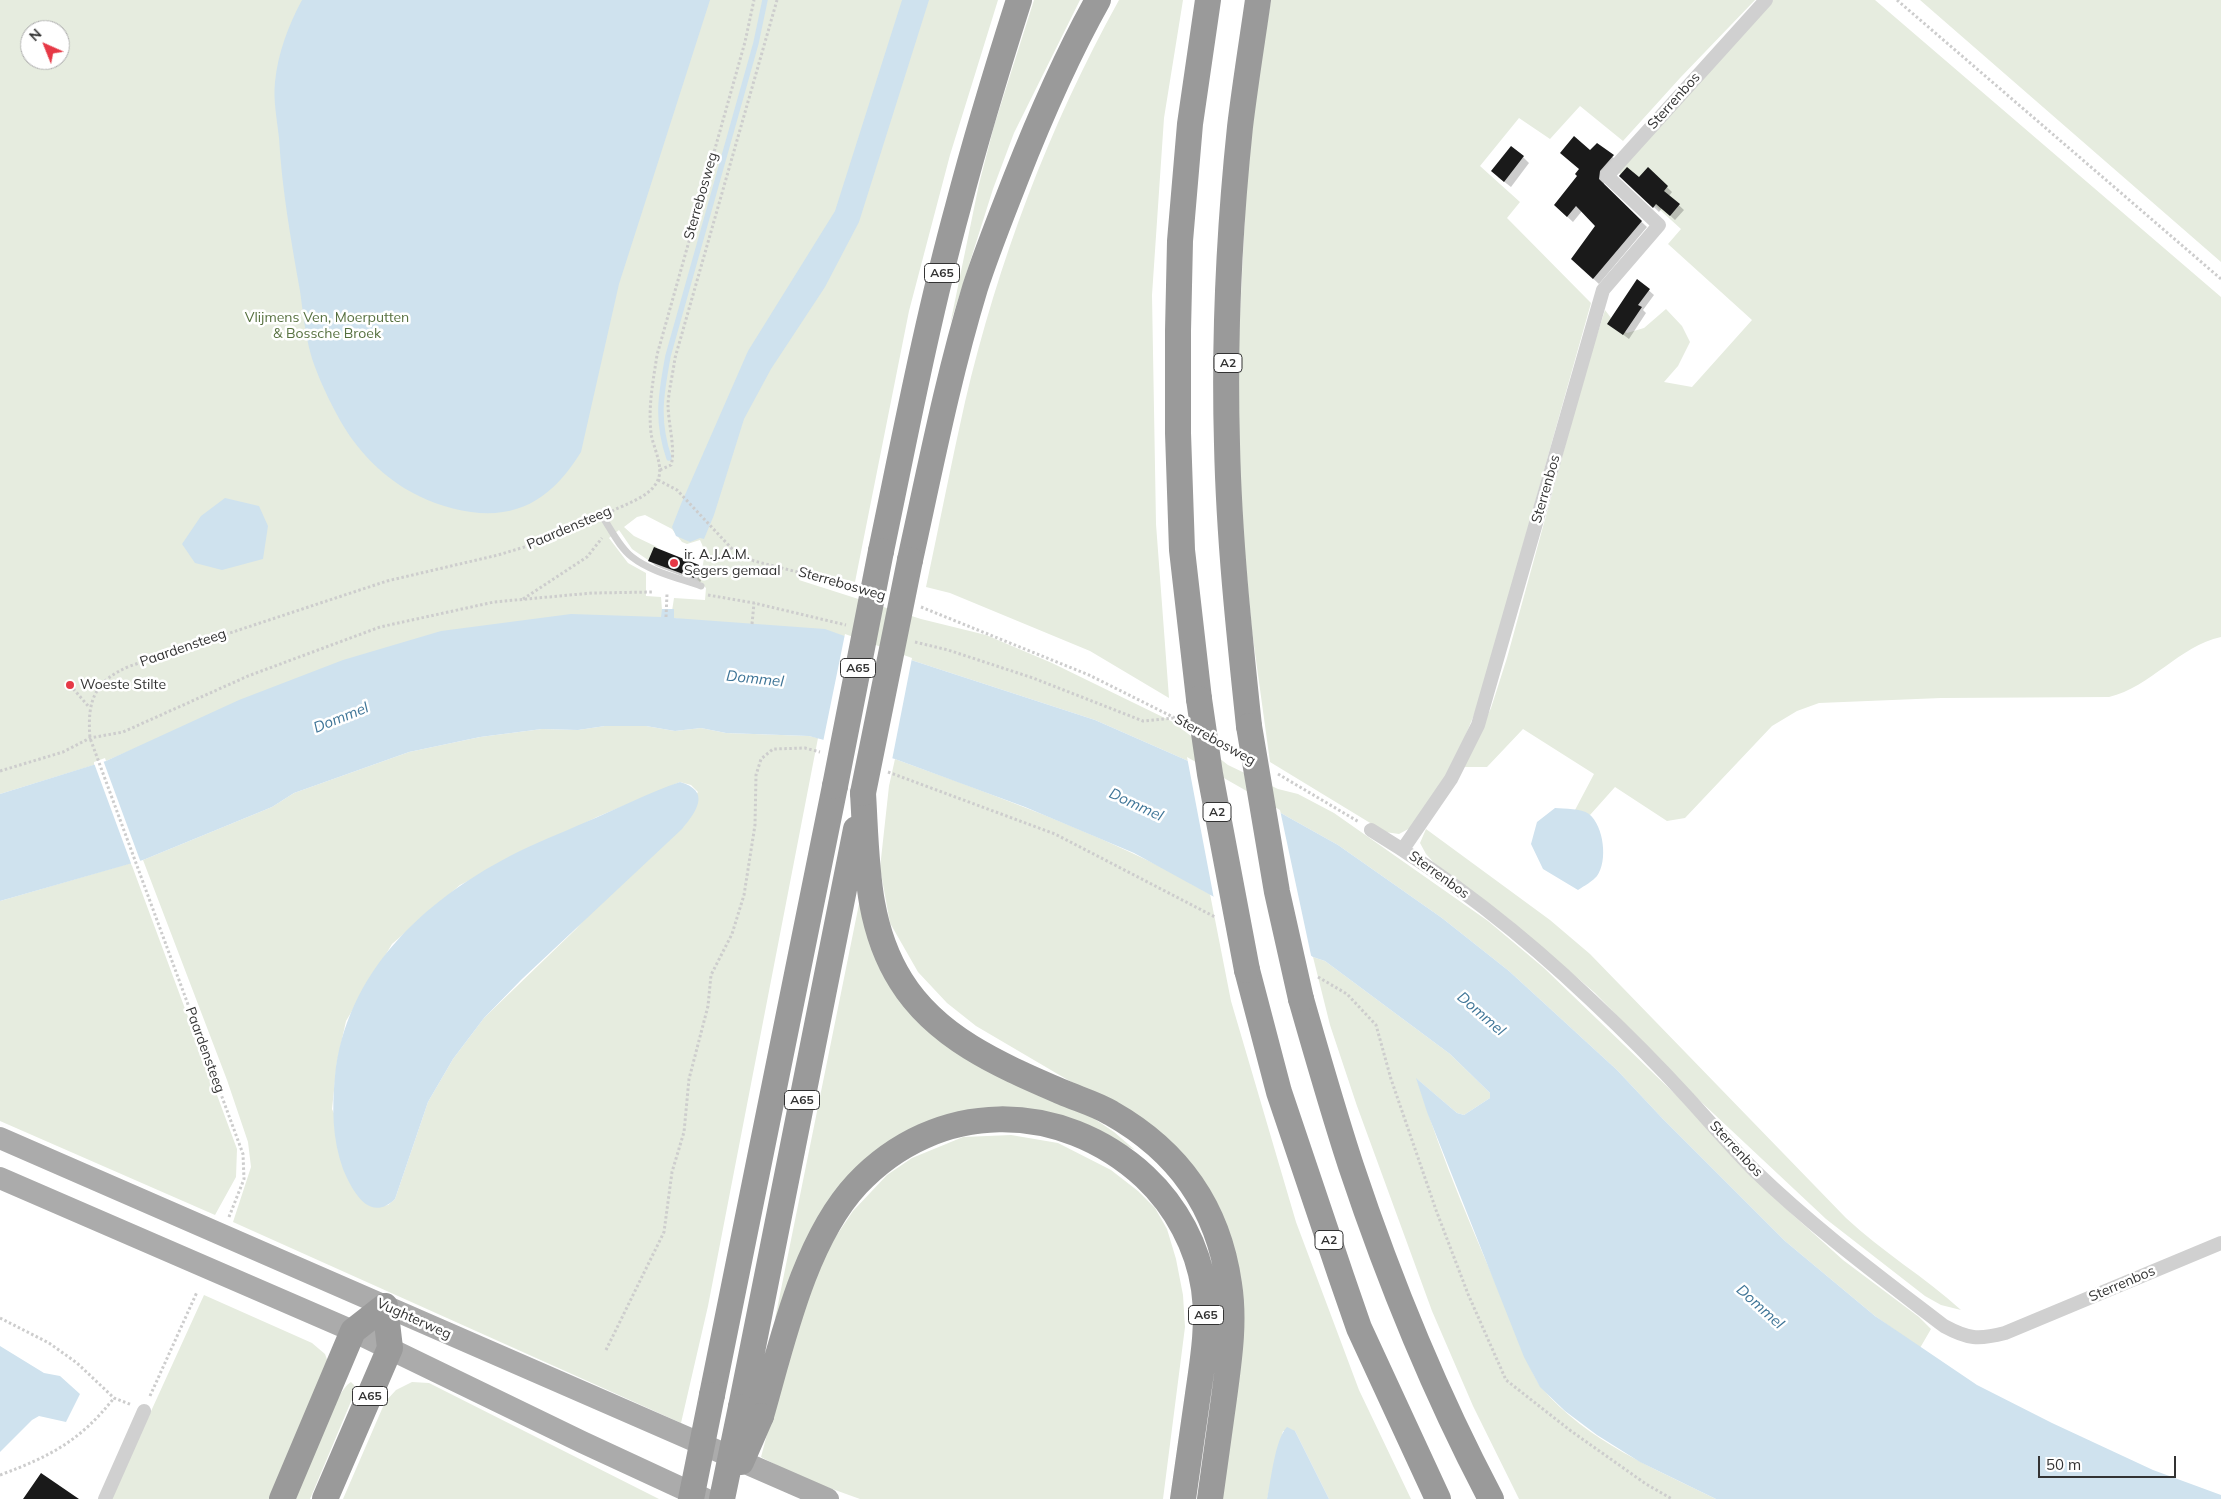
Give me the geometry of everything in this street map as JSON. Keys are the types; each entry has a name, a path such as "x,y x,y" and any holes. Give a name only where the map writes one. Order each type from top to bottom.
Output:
{"highway":[{"name":"A65","path":"691,1499 922,354 957,208 1019,0"},
{"name":"A65","path":"751,1412 863,793 939,425 976,287 995,232 1035,129 1098,0"},
{"name":"A2","path":"1208,0 1190,134 1180,241 1178,330 1178,433 1182,550 1199,699 1212,783 1246,970 1279,1092 1359,1328 1438,1499"},
{"name":"A2","path":"1258,0 1240,136 1231,238 1228,341 1227,442 1231,546 1248,726 1277,892 1301,999 1351,1165 1370,1219 1428,1366 1466,1452 1491,1499"},
{"name":"A65","path":"863,793 869,892 874,918 890,962 901,982 918,1005 941,1026 971,1048 1009,1069 1109,1112 1144,1134 1169,1156 1190,1180 1204,1203 1219,1243 1229,1282 1232,1308 1231,1341 1210,1499"},
{"name":"A65","path":"724,1499 751,1412 800,1285 836,1212 856,1185 877,1165 898,1151 923,1136 951,1126 978,1120 1038,1121 1073,1131 1105,1146 1130,1164 1150,1182 1181,1222 1196,1258 1204,1289 1206,1338 1183,1499"},
{"path":"282,1499 353,1330 385,1306"},
{"path":"385,1306 390,1348"},
{"name":"A65","path":"325,1499 390,1348"}],"main road":[{"name":"Vughterweg","path":"0,1138 828,1499"},
{"path":"0,1178 353,1330 582,1442 705,1499"}],"street":[{"name":"Sterrenbos","path":"1766,0 1607,176 1659,225 1603,290 1478,725 1451,779 1403,849 1495,916 1591,1000 1682,1091 1754,1170 1799,1212 1944,1326 1964,1336 1984,1338 2005,1333 2221,1243"},
{"path":"1371,830 1403,849"},
{"path":"105,1499 144,1411"}],"lane":[{"path":"602,516 622,547 632,557 644,565 702,590"}],"path":[{"name":"Sterrebosweg","path":"754,0 745,42 657,355 649,401 651,432 660,470 658,480 677,490 715,528 734,551 754,561 862,589"},
{"path":"660,470 671,465 674,456 669,429 668,402 675,358 777,0"},
{"path":"1897,0 2221,279"},
{"name":"Paardensteeg","path":"228,1219 237,1202 244,1179 243,1154 90,738 90,707 95,693 104,681 130,666 387,581 498,555 551,539 644,495 654,487 658,480"},
{"path":"522,600 587,557 610,528"},
{"path":"702,590 854,627"},
{"path":"0,771 63,752 90,738 123,732 248,676 380,627 494,602 592,592 652,592"},
{"path":"666,618 667,594"},
{"path":"752,624 754,604"},
{"name":"Sterrebosweg","path":"916,605 1089,675 1184,723"},
{"path":"910,641 948,650 1033,678 1143,721 1176,718"},
{"path":"70,685 90,707"},
{"path":"606,1350 664,1232 672,1172 684,1132 689,1079 708,1006 711,976 732,934 744,895 755,825 756,775 761,759 773,749 805,748 823,753"},
{"path":"886,772 1055,834 1219,919"},
{"path":"1275,772 1340,808 1371,830"},
{"path":"1315,976 1347,994 1376,1025 1391,1079 1436,1210 1468,1294 1506,1380 1571,1431 1646,1484 1672,1499"},
{"path":"0,1318 49,1343 76,1363 114,1398 144,1411 197,1292"},
{"path":"0,1475 40,1460 73,1441 99,1416 114,1398"}],"green space":[{"name":"Vlijmens Ven, Moerputten & Bossche Broek","path":"0,0 998,0 950,155 909,311 855,582 802,568 799,580 921,619 986,635 1052,663 1173,722 1228,765 1278,789 1298,794 1334,813 1488,921 1544,968 1677,1096 1749,1173 1793,1215 1843,1260 1919,1317 1931,1329 1920,1348 1875,1316 1785,1241 1663,1119 1617,1070 1509,971 1442,918 1338,845 1186,760 1095,720 911,660 674,618 145,744 106,761 105,758 94,762 94,765 0,794","holes":["645,515 672,529 682,542 687,544 700,540 704,560 697,579 706,588 705,600 674,598 672,611 662,610 661,597 646,596 646,573 628,563 609,538 619,530 632,549 648,560 652,558 657,547 634,536 624,527 637,517"]},
{"path":"1034,0 1080,0 1014,133 993,189 950,325 979,184 994,126"},
{"path":"1119,0 1183,0 1164,118 1152,295 1156,524 1169,698 1090,651 950,593 926,587 965,402 993,298 1028,196 1048,146 1070,96"},
{"path":"1271,0 1755,0 1623,141 1580,106 1550,139 1519,118 1480,166 1520,202 1507,218 1591,303 1478,705 1448,778 1414,826 1399,834 1385,832 1270,762 1252,631 1234,437 1246,192 1256,93"},
{"path":"1773,0 1875,0 2221,297 2221,637 2206,642 2178,657 2138,685 2109,697 1941,698 1819,703 1797,711 1772,726 1685,818 1667,821 1615,787 1590,815 1575,810 1594,774 1523,729 1487,767 1463,767 1491,708 1507,658 1587,366 1605,310 1618,327 1627,333 1644,328 1666,309 1682,326 1690,342 1678,366 1664,382 1692,387 1752,320 1668,244 1681,229 1618,172"},
{"path":"1920,0 2221,0 2221,262"},
{"path":"605,726 646,726 675,731 701,728 726,733 809,736 818,738 708,1306 681,1423 233,1222 251,1167 248,1142 227,1080 143,860 272,807 294,793 409,752 480,737 542,729 578,730","holes":["680,782 691,785 698,792 576,929 484,1018 453,1059 428,1102 395,1199 388,1205 377,1207 332,1109 337,1062 346,1021 392,944 460,885 597,817"]},
{"path":"895,759 1074,827 1142,858 1210,894 1231,1001 1296,1222 1359,1390 1411,1499 1329,1499 1295,1431 1283,1431 1267,1499 1218,1499 1215,1211 1073,1083 976,1026 947,1003 918,972 890,923 880,868 889,786"},
{"path":"1426,829 1550,920 1590,954 1846,1218 1961,1310 1941,1305 1925,1296 1826,1219 1698,1099 1595,993 1509,919 1437,866 1426,854 1420,843"},
{"path":"131,863 237,1149 236,1177 215,1215 0,1121 0,901"},
{"path":"860,899 893,983 1114,1132 1135,1150 1074,1122 893,1144 775,1319"},
{"path":"1313,957 1325,961 1450,1054 1490,1093 1490,1098 1464,1115 1457,1113 1417,1079 1437,1140 1485,1260 1530,1365 1542,1388 1560,1407 1601,1439 1646,1465 1716,1499 1519,1499 1473,1406 1432,1311 1357,1106 1330,1025"},
{"path":"1011,1135 1058,1143 1111,1170 1138,1191 1155,1208 1167,1229 1176,1259 1183,1295 1185,1327 1163,1499 860,1499 799,1477 761,1457 801,1306 828,1248 853,1211 887,1175 912,1158 963,1137"},
{"path":"204,1295 312,1343 325,1354 329,1365 272,1499 111,1499"},
{"path":"351,1382 354,1385 355,1392 310,1499 293,1499 328,1417 337,1400"},
{"path":"412,1382 429,1383 659,1499 343,1499 385,1402 396,1390"}],"water":[{"path":"302,0 710,0 619,284 581,452 560,480 536,500 522,507 490,513 471,512 436,503 404,488 389,478 363,453 346,430 323,387 314,365 306,331 290,234 275,103 276,71 281,50"},
{"path":"902,0 929,0 859,222 825,287 771,369 744,419 714,515 704,539 700,538 690,542 676,536 672,527 748,351 835,211"},
{"path":"225,498 259,506 268,526 263,559 222,570 195,563 182,544 201,516"},
{"name":"Dommel","path":"662,609 674,609 674,618 825,629 911,660 1095,720 1186,760 1338,845 1442,918 1509,971 1617,1070 1663,1119 1785,1241 1875,1316 1977,1385 2052,1423 2153,1470 2221,1495 2221,1499 1716,1499 1640,1462 1597,1435 1565,1411 1540,1387 1524,1357 1427,1112 1416,1078 1457,1113 1464,1115 1490,1098 1490,1093 1450,1054 1325,961 1313,957 1258,921 1134,853 1025,807 895,759 809,736 726,733 701,728 675,731 646,726 605,726 578,730 542,729 480,737 409,752 294,793 272,807 143,860 0,901 0,794 106,761 239,700 343,660 441,631 571,614 661,617"},
{"path":"680,782 690,786 696,791 698,796 696,809 682,829 522,979 484,1018 453,1059 428,1102 395,1199 386,1206 377,1208 369,1206 351,1186 343,1169 335,1134 333,1100 335,1076 342,1039 355,1005 372,973 394,945 419,919 447,895 478,874 538,842"},
{"path":"1555,808 1586,812 1594,819 1601,835 1603,853 1600,870 1595,878 1578,890 1543,869 1531,844 1537,822"},
{"path":"0,1346 44,1373 60,1376 80,1394 66,1422 39,1416 32,1420 0,1452"},
{"path":"1287,1427 1295,1431 1329,1499 1267,1499 1276,1450"}],"pier":[{"path":"845,634 912,658 892,760 823,742"},
{"path":"1187,757 1280,810 1312,960 1257,923 1214,899"},
{"path":"103,760 141,863 132,866 94,763"}],"building":[{"path":"1574,136 1590,150 1597,143 1614,155 1600,171 1599,179 1642,221 1593,279 1571,259 1595,226 1576,206 1567,217 1554,205 1577,176 1575,174 1579,169 1560,153"},
{"path":"1511,146 1524,156 1504,182 1491,171"},
{"path":"1627,167 1639,177 1648,167 1668,186 1664,191 1680,204 1670,216 1656,204 1653,208 1619,176"},
{"path":"1637,279 1650,289 1638,305 1642,307 1623,335 1607,324"},
{"name":"ir. A.J.A.M. Segers gemaal","path":"654,547 699,565 694,578 648,561"},
{"path":"41,1473 79,1499 23,1499"}],"waterway":[{"path":"669,458 661,419 663,383 668,356 756,43 765,0"}],"place":[{"name":"ir. A.J.A.M. Segers gemaal","path":"674,563"},
{"name":"Woeste Stilte","path":"70,685"}]}
